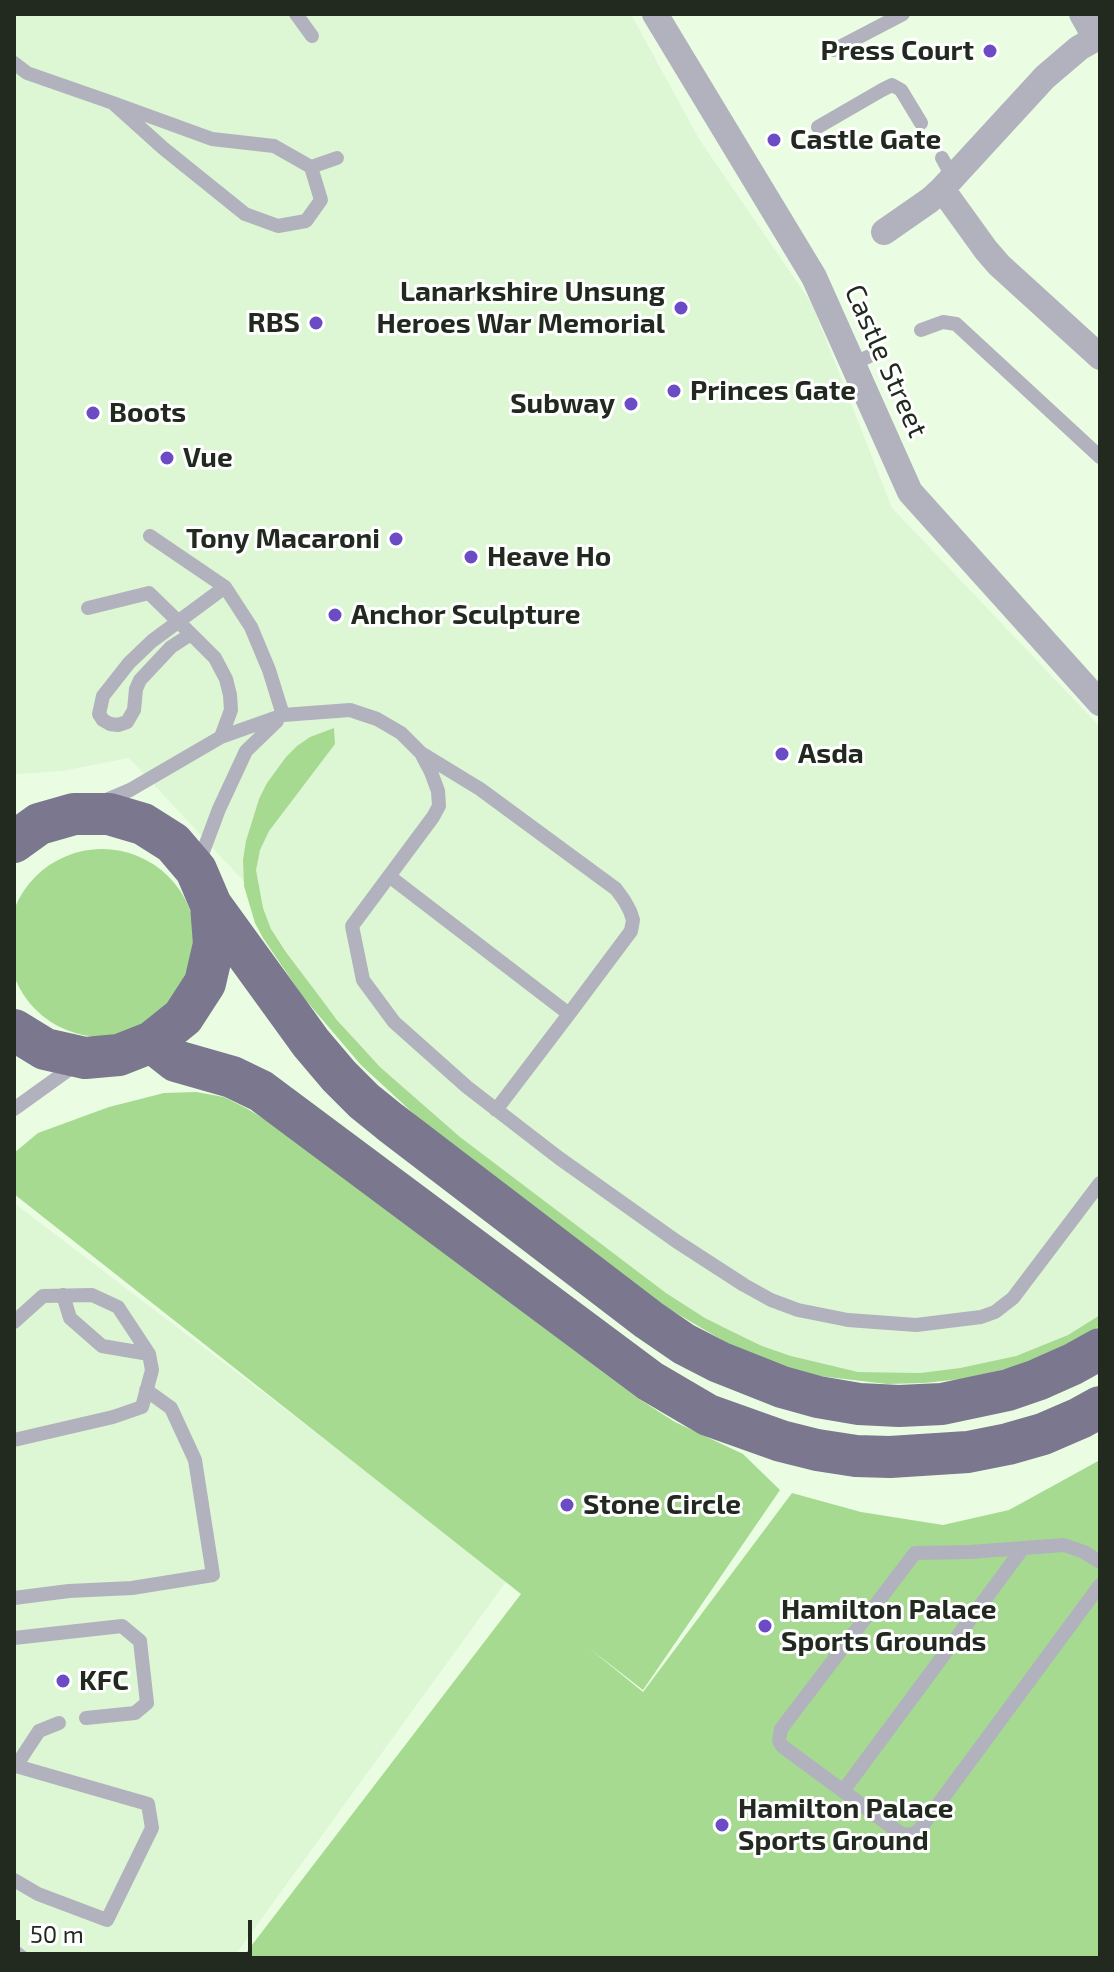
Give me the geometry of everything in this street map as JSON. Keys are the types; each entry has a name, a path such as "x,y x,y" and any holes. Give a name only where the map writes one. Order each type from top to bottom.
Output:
{"main road":[{"path":"35,825 109,814 143,824 173,843 311,1043 364,1101 649,1320 684,1344 719,1362 782,1387 818,1397 859,1404 899,1406 942,1404 1008,1390 1061,1370 1100,1349"},
{"path":"14,1030 45,1049 85,1058 119,1055 152,1042 183,1017 205,983 214,944 203,888"},
{"path":"152,1042 176,1061 232,1077 261,1091 650,1381 719,1419 817,1450 890,1457 968,1452 1008,1444 1043,1434 1100,1407"}],"street":[{"name":"Castle Street","path":"655,14 814,277 910,492 1100,703"},
{"path":"884,232 930,200 946,175 1063,60 1098,38 1082,14"},
{"path":"946,175 986,250 1100,357"}],"lane":[{"path":"296,14 312,36"},
{"path":"834,50 903,14"},
{"path":"14,63 27,73 113,103 212,139 274,146 311,167 321,200 306,221 278,226 245,214 113,103"},
{"path":"818,127 892,85 901,90 921,123"},
{"path":"311,167 337,158"},
{"path":"921,330 943,322 956,324 1100,457"},
{"path":"853,364 880,351"},
{"path":"150,536 225,587 251,627 283,715"},
{"path":"191,634 171,647 140,680 132,716 127,722 118,725 103,720 99,714 103,696 129,663 152,641 225,587"},
{"path":"88,608 149,593 178,621 215,658 226,679 231,710 221,737"},
{"path":"35,825 130,790 221,737 283,715 350,710 377,719 401,733 421,753 480,789 616,889 633,920 631,931 496,1110"},
{"path":"203,888 219,809 246,751 283,715"},
{"path":"421,753 438,791 439,806 352,926 363,980 394,1022 496,1110 676,1241 744,1285 798,1310 848,1320 916,1325 981,1317 995,1312 1013,1298 1100,1183"},
{"path":"389,876 569,1014"},
{"path":"14,1109 85,1058"},
{"path":"63,1295 70,1318 102,1346 149,1354"},
{"path":"14,1322 43,1296 92,1295 118,1307 149,1354 152,1370 142,1407 113,1417 14,1440"},
{"path":"14,1598 132,1588 213,1575 195,1460 171,1408 146,1390"},
{"path":"1100,1562 1064,1545 915,1553 781,1729 779,1741 900,1833 911,1835 920,1829 1100,1585"},
{"path":"843,1791 1023,1548"},
{"path":"14,1638 122,1626 140,1641 147,1703 135,1713 86,1718"},
{"path":"14,1880 38,1894 107,1920 152,1828 148,1804 15,1768 39,1731 59,1723"},
{"path":"14,1951 23,1958"}],"shaded area":[{"path":"14,14 631,14 699,139 812,304 892,508 1100,727 1100,1315 1068,1335 1016,1356 920,1373 858,1372 821,1364 762,1346 731,1331 666,1293 460,1137 380,1067 317,995 271,929 251,889 129,758 61,771 14,773"},
{"path":"14,1203 508,1579 233,1958 14,1958"}],"green space":[{"path":"334,728 335,744 269,831 260,850 256,870 263,908 271,929 286,952 337,1020 380,1067 460,1137 666,1293 705,1318 762,1346 791,1356 858,1372 920,1373 1016,1356 1068,1335 1100,1315 1100,1326 1018,1366 962,1379 887,1384 819,1376 788,1368 727,1343 659,1303 427,1126 361,1065 303,997 255,923 244,886 246,841 267,783 297,746 310,737"},
{"path":"102,849 138,857 168,877 188,907 196,943 188,979 168,1009 138,1029 102,1037 66,1029 36,1009 16,979 8,943 16,907 36,877 66,857"},
{"name":"Hamilton Palace Sports Ground","path":"196,1092 224,1097 271,1123 639,1399 675,1422 743,1454 780,1490 643,1690 589,1648 643,1692 792,1493 861,1512 943,1525 1009,1510 1100,1460 1100,1958 242,1958 521,1594 14,1194 14,1153 38,1133 109,1107 164,1093"}],"place":[{"name":"Press Court","path":"990,51"},
{"name":"Castle Gate","path":"774,140"},
{"name":"Lanarkshire Unsung Heroes War Memorial","path":"681,308"},
{"name":"RBS","path":"316,323"},
{"name":"Princes Gate","path":"674,391"},
{"name":"Subway","path":"631,404"},
{"name":"Boots","path":"93,413"},
{"name":"Vue","path":"167,458"},
{"name":"Tony Macaroni","path":"396,539"},
{"name":"Heave Ho","path":"471,557"},
{"name":"Anchor Sculpture","path":"335,615"},
{"name":"Asda","path":"782,754"},
{"name":"Stone Circle","path":"567,1505"},
{"name":"Hamilton Palace Sports Grounds","path":"765,1626"},
{"name":"KFC","path":"63,1681"},
{"name":"Hamilton Palace Sports Ground","path":"722,1825"}]}
